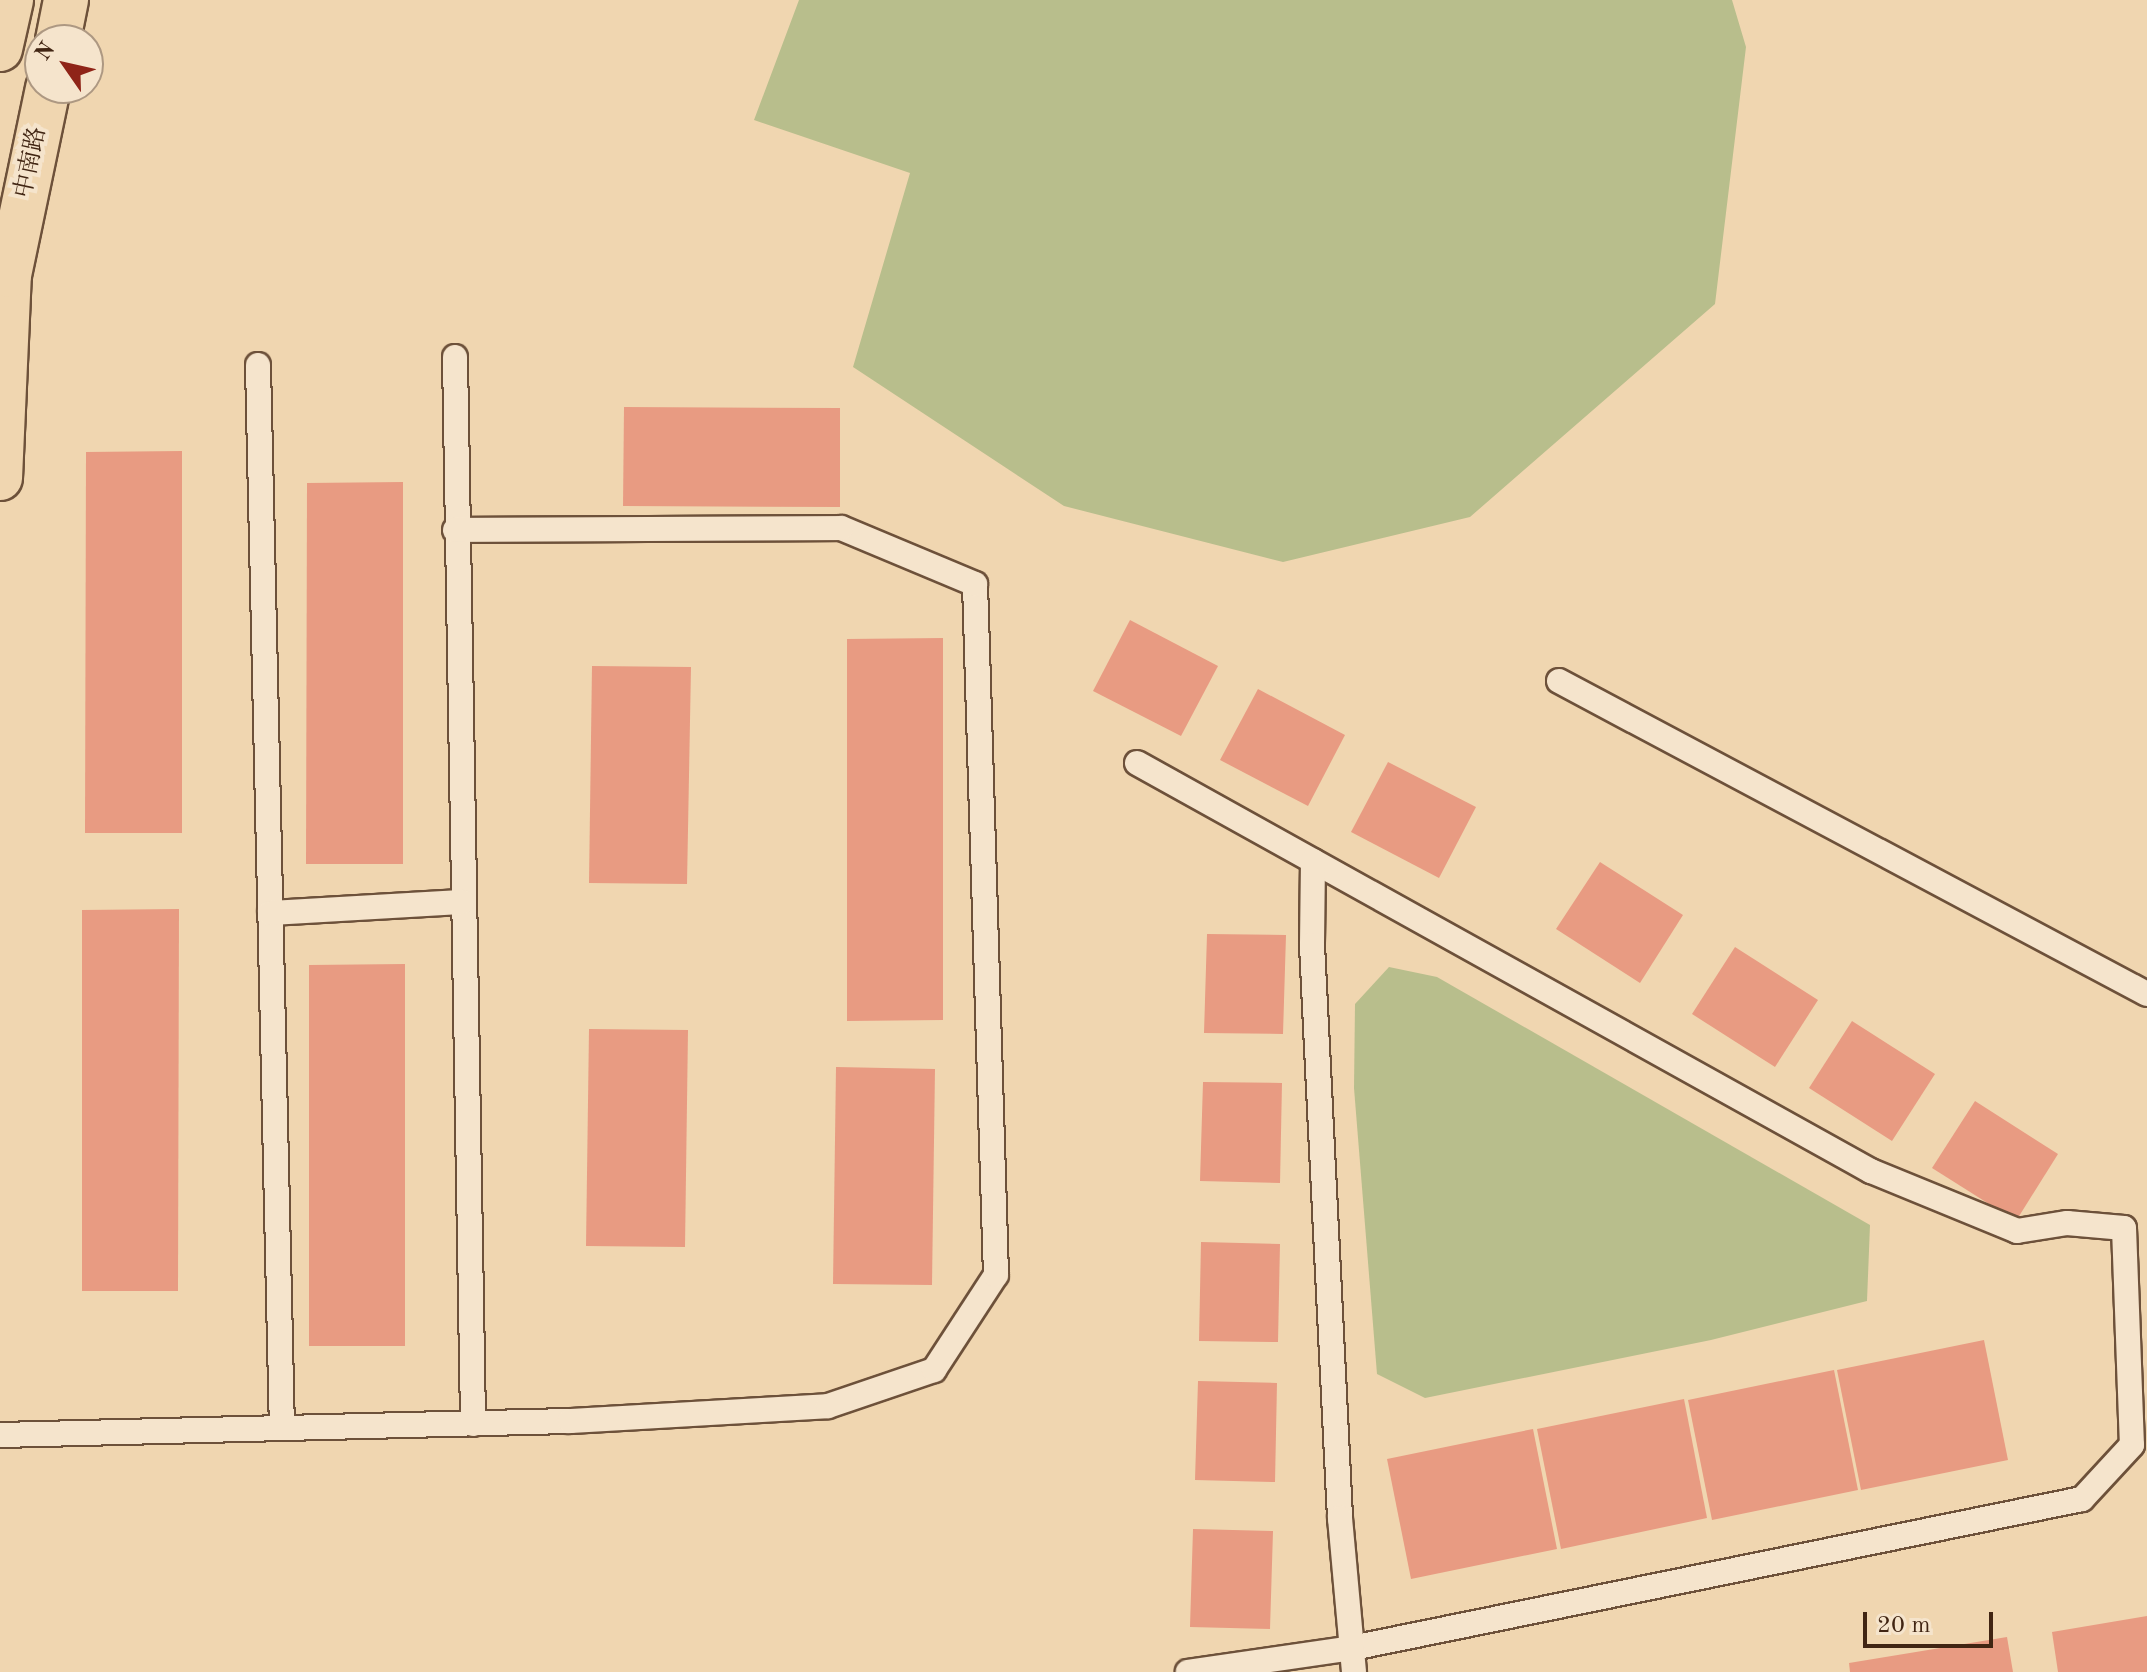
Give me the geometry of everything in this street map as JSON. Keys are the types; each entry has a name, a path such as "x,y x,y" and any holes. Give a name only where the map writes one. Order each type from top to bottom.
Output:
{"main road":[{"path":"0,49 11,0"},
{"path":"61,24 66,0"},
{"name":"中南路","path":"0,478 9,275 45,104"}],"lane":[{"path":"455,357 455,530 473,1424"},
{"path":"258,365 282,1428"},
{"path":"0,1435 473,1424 828,1406 934,1370 996,1275 975,584 841,528 455,530"},
{"path":"1559,681 2147,994"},
{"path":"1137,763 1871,1171 1957,1210 2017,1231 2067,1223 2124,1228 2132,1445 2082,1499 1353,1660 1188,1672"},
{"path":"1313,861 1313,961 1340,1518 1353,1660"},
{"path":"270,913 462,902"}],"green space":[{"path":"799,0 1732,0 1746,47 1715,304 1470,517 1283,562 1064,506 853,367 910,173 754,120"},
{"path":"1389,967 1437,977 1870,1225 1867,1301 1711,1340 1425,1398 1377,1374 1354,1088 1355,1004"}],"building":[{"path":"624,407 840,408 840,507 623,506"},
{"path":"182,451 182,833 85,833 86,452"},
{"path":"403,482 403,864 306,864 307,483"},
{"path":"1130,620 1218,666 1181,736 1093,691"},
{"path":"943,638 943,1020 847,1021 847,639"},
{"path":"592,666 691,667 687,884 589,883"},
{"path":"1258,689 1345,735 1308,806 1220,760"},
{"path":"1388,762 1476,807 1439,878 1351,832"},
{"path":"1600,862 1683,915 1640,983 1556,929"},
{"path":"179,909 178,1291 82,1291 82,910"},
{"path":"1207,934 1286,935 1283,1034 1204,1033"},
{"path":"1735,947 1818,1000 1775,1067 1692,1014"},
{"path":"405,964 405,1346 309,1346 309,965"},
{"path":"1852,1021 1935,1074 1892,1141 1809,1088"},
{"path":"589,1029 688,1030 685,1247 586,1246"},
{"path":"836,1067 935,1069 932,1285 833,1284"},
{"path":"1203,1082 1282,1083 1280,1183 1200,1181"},
{"path":"1975,1101 2058,1154 2016,1221 1932,1168"},
{"path":"1201,1242 1280,1244 1278,1342 1199,1341"},
{"path":"1984,1340 2008,1460 1861,1490 1837,1370"},
{"path":"1834,1370 1858,1490 1712,1520 1688,1400"},
{"path":"1198,1381 1277,1383 1275,1482 1195,1480"},
{"path":"1684,1399 1707,1518 1561,1549 1537,1429"},
{"path":"1533,1429 1557,1549 1411,1579 1387,1459"},
{"path":"1193,1529 1273,1531 1270,1629 1190,1627"},
{"path":"2147,1616 2147,1672 2058,1672 2052,1632"},
{"path":"2007,1637 2013,1672 1850,1672 1849,1663"}]}
